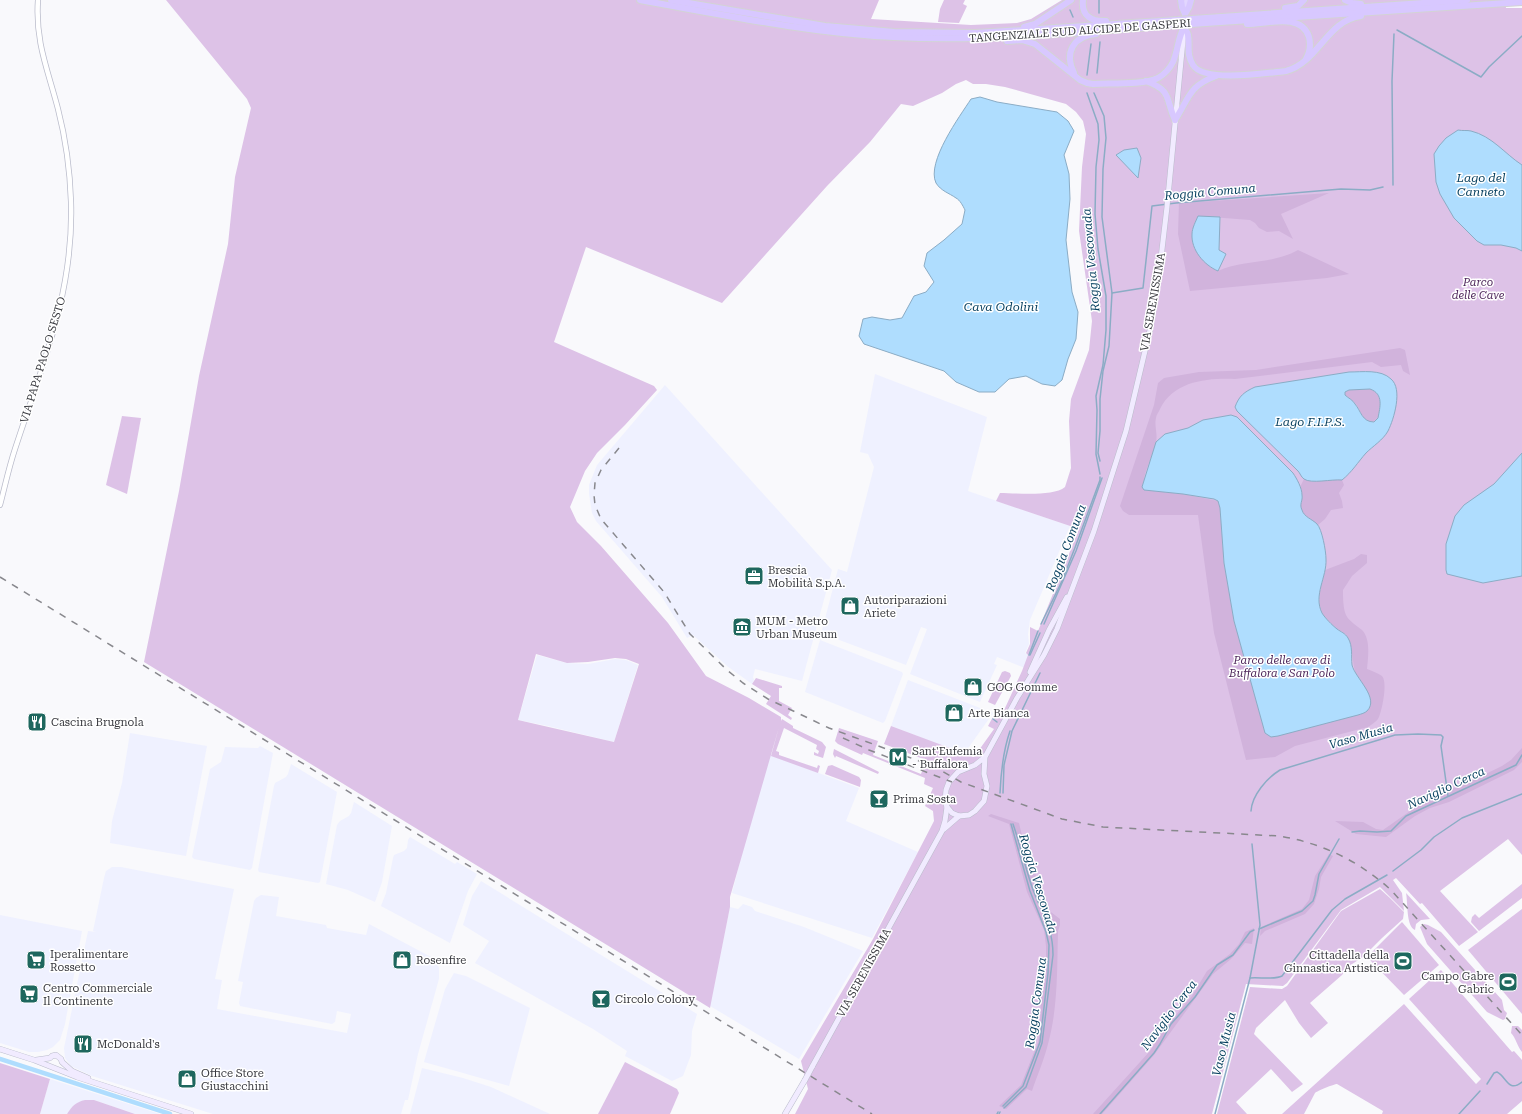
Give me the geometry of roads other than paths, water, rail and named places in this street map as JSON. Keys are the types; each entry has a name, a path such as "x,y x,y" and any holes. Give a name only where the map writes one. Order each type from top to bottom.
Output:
{"highway":[{"path":"640,0 825,31 872,36 1029,41 1041,47 1076,76 1087,83 1093,84 1146,81 1158,78 1170,68 1179,35 1184,27"},
{"name":"TANGENZIALE SUD ALCIDE DE GASPERI","path":"671,0 825,26 958,38 1138,28 1242,15 1522,2"},
{"path":"976,33 992,29 1031,26 1071,0"},
{"path":"1083,0 1085,13 1090,19 1095,21 1143,18 1160,21"},
{"path":"1181,0 1185,14"},
{"path":"1185,14 1191,0"},
{"path":"1242,15 1250,11 1294,7 1302,3 1304,0"},
{"path":"1345,0 1352,3 1361,4 1391,2 1401,7"},
{"name":"TANGENZIALE SUD ALCIDE DE GASPERI","path":"1192,21 1236,21 1467,0"},
{"path":"1184,27 1188,35 1188,50 1193,65 1203,74 1217,76 1286,71 1294,69 1305,62 1336,28 1348,19 1353,17 1386,14 1401,7"},
{"name":"TANGENZIALE SUD ALCIDE DE GASPERI","path":"965,38 976,33 1160,21 1177,22"},
{"path":"1236,21 1256,24 1289,21 1299,25 1305,30 1309,40 1309,52 1305,62"},
{"path":"1076,76 1071,67 1070,54 1072,47 1079,39 1091,35 1123,33 1138,28"},
{"path":"1175,120 1192,90 1200,84 1217,76"},
{"path":"1146,81 1156,85 1166,94 1175,120"}],"main road":[{"name":"VIA SERENISSIMA","path":"787,1114 804,1080 942,831 945,822 947,807 946,794 949,782 958,772 971,767 985,757 1027,681 1044,655 1057,629 1094,531 1126,431 1150,330 1162,256 1187,0"},
{"name":"VIA SERENISSIMA","path":"1027,681 1049,630 1070,592"},
{"path":"1044,655 1044,649 1051,632 1049,630"},
{"name":"VIA SERENISSIMA","path":"942,831 959,816 973,813 984,801 987,786 984,774 985,757"},
{"path":"971,767 978,769 984,774"},
{"path":"947,807 952,813 959,816"},
{"path":"0,1049 191,1114"},
{"path":"34,1060 58,1056 72,1071 108,1086"},
{"path":"50,1058 49,1064 53,1068"},
{"path":"53,1068 60,1066 62,1062"}],"street":[{"name":"VIA PAPA PAOLO SESTO","path":"0,505 15,450 56,323 65,284 70,244 71,203 68,163 58,110 40,49 38,0"}],"water":[{"name":"Cava Odolini","path":"980,97 997,102 1057,112 1068,121 1074,131 1064,155 1069,174 1070,199 1066,240 1072,292 1078,312 1076,339 1062,380 1055,386 1042,384 1026,376 1009,379 995,392 979,392 956,382 944,371 864,344 859,336 863,319 872,317 890,320 902,318 914,296 926,292 934,282 924,266 927,253 962,224 965,210 959,200 943,190 936,183 934,174 936,163 952,128 971,99"},
{"name":"Lago del Canneto","path":"1458,130 1479,133 1492,141 1522,165 1522,251 1516,248 1501,245 1484,245 1477,241 1454,218 1440,194 1436,182 1434,154 1446,138"},
{"path":"1137,148 1141,158 1138,178 1116,155 1124,150"},
{"path":"1198,216 1220,217 1219,250 1226,254 1218,271 1203,261 1194,246 1192,232"},
{"name":"Lago F.I.P.S.","path":"1349,372 1377,372 1387,376 1395,384 1397,397 1395,412 1388,431 1381,440 1366,453 1346,477 1342,480 1311,481 1303,478 1298,471 1237,411 1235,407 1240,397 1255,387","holes":["1370,389 1379,397 1380,405 1378,418 1374,422 1370,422 1362,416 1352,400 1345,395 1345,392 1349,390"]},
{"name":"Lago F.I.P.S.","path":"1231,415 1237,417 1293,473 1301,489 1301,508 1306,516 1317,524 1321,530 1326,566 1320,593 1320,606 1322,613 1327,619 1346,635 1350,641 1352,665 1366,688 1371,700 1370,706 1364,713 1278,736 1271,737 1265,733 1234,621 1224,563 1220,508 1218,501 1183,494 1144,490 1142,487 1156,442 1165,434 1188,428 1203,420"},
{"path":"1522,453 1522,576 1483,583 1447,574 1446,544 1455,516 1464,505 1494,484"}],"waterway":[{"name":"Roggia Comuna","path":"1099,0 1099,13"},
{"name":"Roggia Vescovada","path":"1070,10 1073,17"},
{"name":"Roggia Comuna","path":"1397,30 1481,77 1489,67 1522,36"},
{"name":"Roggia Comuna","path":"1393,185 1392,81 1394,34"},
{"name":"Roggia Comuna","path":"1097,73 1100,42"},
{"name":"Roggia Vescovada","path":"1087,75 1091,44"},
{"name":"Roggia Vescovada","path":"1087,93 1098,124 1099,140 1096,167 1095,214 1098,249 1106,296 1106,330 1103,365 1096,396 1096,454 1100,474"},
{"name":"Roggia Comuna","path":"1094,93 1104,116 1106,138 1103,169 1102,217 1112,293 1109,346 1103,371 1100,399 1098,453 1100,461"},
{"name":"Roggia Comuna","path":"1112,293 1143,288 1152,206 1341,189 1370,190 1383,187"},
{"name":"Roggia Vescovada","path":"1041,624 1062,581 1100,477"},
{"name":"Roggia Vescovada","path":"1044,624 1076,551 1102,478"},
{"name":"Roggia Vescovada","path":"1029,655 1038,631"},
{"name":"Roggia Vescovada","path":"1030,655 1040,633"},
{"name":"Roggia Vescovada","path":"1003,793 1004,765 1012,731 1040,673"},
{"name":"Roggia Vescovada","path":"996,714 993,719 997,722"},
{"name":"Roggia Vescovada","path":"1000,793 1003,761 1010,731"},
{"name":"Vaso Musia","path":"1251,811 1257,793 1265,782 1280,770 1395,735 1418,734 1441,735 1443,737 1441,746 1448,796"},
{"name":"Naviglio Cerca","path":"1352,832 1391,831 1406,816 1516,765 1522,755"},
{"name":"Vaso Musia","path":"1393,871 1421,850 1434,837 1462,818 1522,794"},
{"name":"Roggia Vescovada","path":"1003,1106 1023,1086 1040,1042 1048,973 1049,945 1046,932 1030,891 1011,824"},
{"name":"Roggia Vescovada","path":"1004,1108 1026,1087 1042,1043 1053,955 1049,927 1032,887 1013,824"},
{"name":"Naviglio Cerca","path":"1259,929 1302,911 1313,901 1319,874 1339,839"},
{"name":"Vaso Musia","path":"1250,978 1260,925 1252,844"},
{"name":"Vaso Musia","path":"1215,1114 1250,978 1271,978 1282,976 1332,910 1345,899 1387,875"},
{"name":"Naviglio Cerca","path":"1100,1114 1154,1053 1171,1024 1195,997 1217,965 1233,955 1250,932 1254,930"},
{"path":"0,1059 170,1114"},
{"name":"Vaso Musia","path":"1487,1084 1494,1073 1497,1072 1511,1085 1514,1086 1522,1082"},
{"name":"Vaso Musia","path":"1459,1114 1480,1091"}],"railway":[{"path":"619,448 601,470 595,483 595,505 601,519 664,592 690,634 727,670 743,683 768,699 829,728 933,766 961,782 1062,819 1103,827 1279,836 1310,843 1339,855 1366,870 1391,890 1522,1035"},
{"path":"0,577 872,1114"},
{"path":"843,738 869,750 952,782"}],"place":[{"name":"Brescia Mobilità S.p.A.","path":"754,576"},
{"name":"Autoriparazioni Ariete","path":"850,606"},
{"name":"MUM - Metro Urban Museum","path":"742,627"},
{"name":"GOG Gomme","path":"973,687"},
{"name":"Arte Bianca","path":"954,713"},
{"name":"Cascina Brugnola","path":"37,722"},
{"name":"Sant'Eufemia - Buffalora","path":"898,757"},
{"name":"Prima Sosta","path":"879,799"},
{"name":"Iperalimentare Rossetto","path":"36,960"},
{"name":"Rosenfire","path":"402,960"},
{"name":"Cittadella della Ginnastica Artistica","path":"1403,961"},
{"name":"Campo Gabre Gabric","path":"1508,982"},
{"name":"Centro Commerciale Il Continente","path":"29,994"},
{"name":"Circolo Colony","path":"601,999"},
{"name":"McDonald's","path":"83,1044"},
{"name":"Office Store Giustacchini","path":"187,1079"}],"park label":[{"name":"Parco delle Cave","path":"1478,288"},
{"name":"Parco delle cave di Buffalora e San Polo","path":"1282,666"}]}
